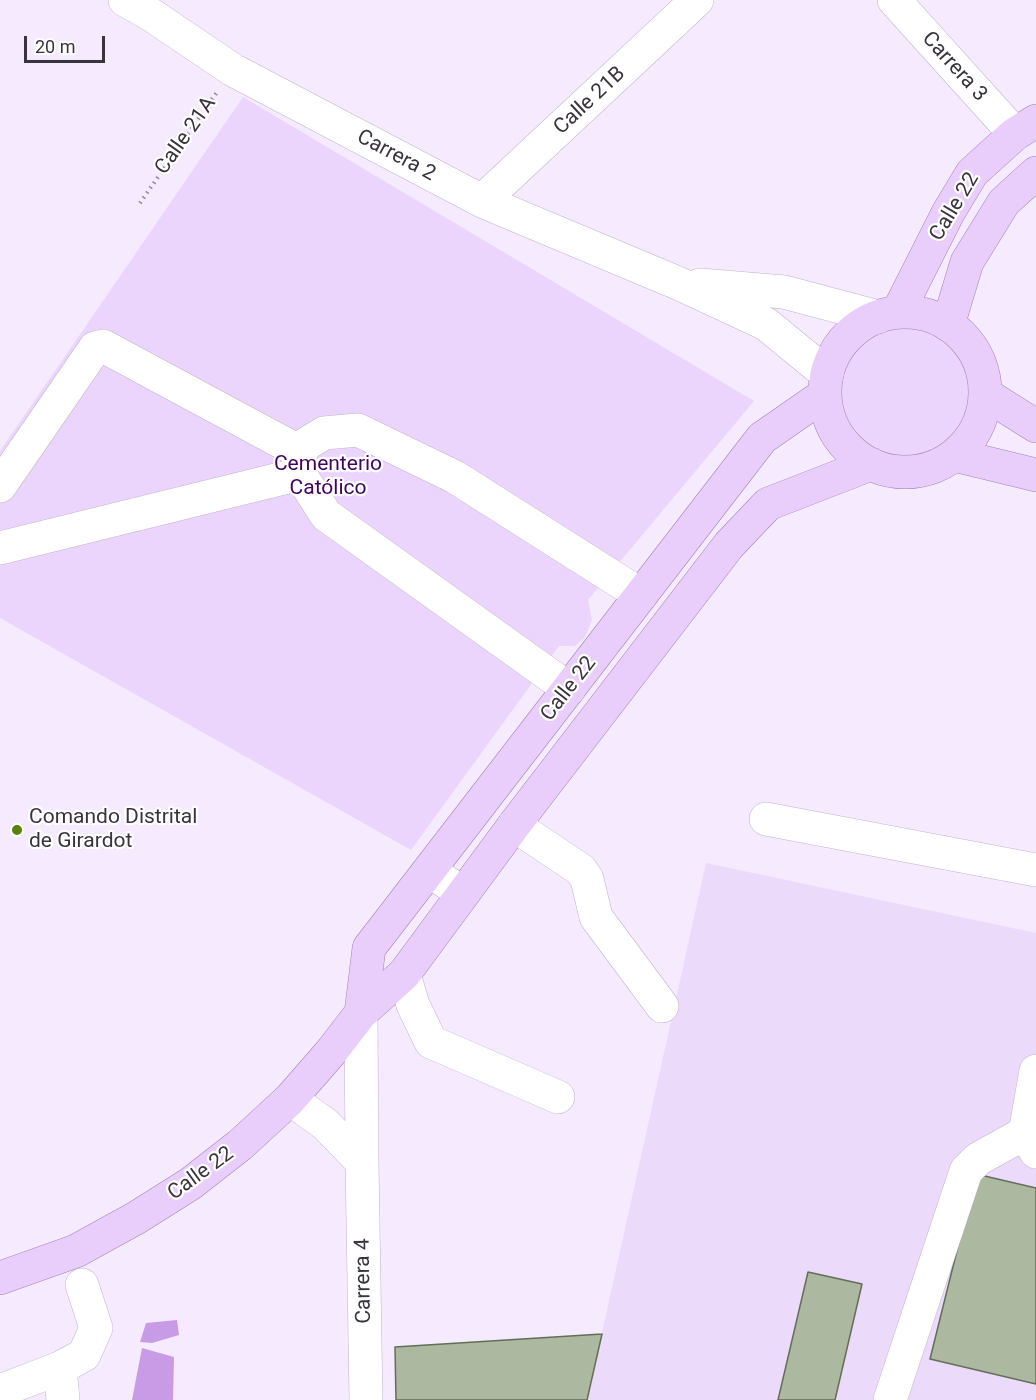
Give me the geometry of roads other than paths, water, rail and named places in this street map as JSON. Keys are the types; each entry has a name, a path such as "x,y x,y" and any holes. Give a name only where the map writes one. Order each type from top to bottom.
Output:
{"main road":[{"name":"Calle 22","path":"888,314 972,173 1026,127"},
{"name":"Calle 22","path":"948,325 967,262 1004,202 1036,173"},
{"path":"888,314 924,314 948,325 968,343 981,367 985,394 981,417 970,438 954,455 935,466 914,471 890,470 871,464 852,453 838,436 828,417 826,384 834,355 845,338 860,326 888,314"},
{"name":"Calle 22","path":"361,1013 369,948 762,438 826,384"},
{"path":"985,394 1036,426"},
{"path":"954,455 1036,476"},
{"name":"Calle 22","path":"0,1278 76,1251 136,1218 190,1184 231,1152 290,1099 332,1052 361,1013 404,974 514,825 729,545 768,504 871,464"}],"street":[{"name":"Calle 21B","path":"482,201 697,0"},
{"name":"Carrera 3","path":"894,0 1026,127"},
{"name":"Carrera 2","path":"147,5 233,70 482,201 680,284 766,324 826,384"},
{"name":"Carrera 2","path":"680,284 784,292 888,314"},
{"path":"0,486 95,348 103,346 300,463 326,515 568,689"},
{"path":"300,463 306,444 324,433 358,430 455,477 641,595"},
{"path":"0,549 300,463"},
{"path":"766,819 1036,870"},
{"path":"514,825 581,870 587,879 596,917 662,1006"},
{"path":"429,871 463,893"},
{"path":"404,974 413,1005 431,1041 558,1097"},
{"name":"Carrera 4","path":"361,1013 366,1400"},
{"path":"890,1400 966,1171 978,1159 1030,1143 1036,1071"},
{"path":"290,1099 325,1124 362,1162"},
{"path":"0,1391 60,1368 84,1355 96,1328 82,1285"},
{"path":"60,1368 63,1400"}],"place":[{"name":"Comando Distrital de Girardot","path":"17,830"}],"park label":[{"name":"Cementerio Católico","path":"328,477"}]}
